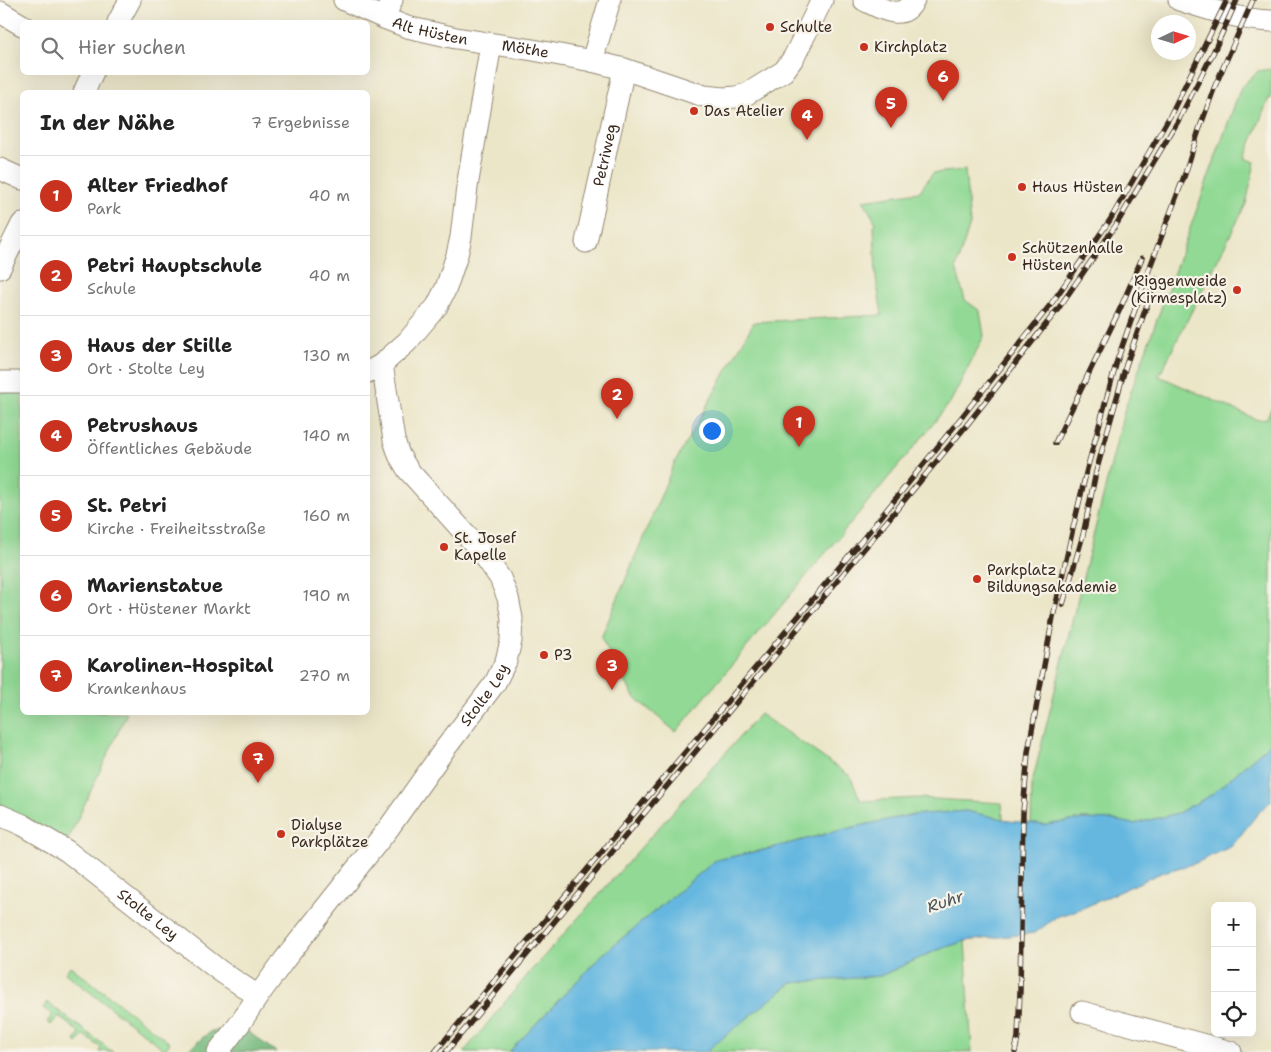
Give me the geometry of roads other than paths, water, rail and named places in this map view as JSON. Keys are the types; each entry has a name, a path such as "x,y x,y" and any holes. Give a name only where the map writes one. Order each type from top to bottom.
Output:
{"street":[{"path":"119,20 130,0"},
{"name":"Alt Hüsten","path":"344,0 388,9 407,26 440,35 491,44"},
{"path":"592,60 610,0"},
{"name":"Möthe","path":"375,368 407,342 431,314 442,298 450,278 457,255 491,44 592,60 709,97 736,97 747,94 784,71 790,64 822,0"},
{"path":"864,0 892,12 907,6"},
{"path":"1179,0 1215,10 1271,21"},
{"path":"0,12 20,24"},
{"name":"Petriweg","path":"586,242 624,69"},
{"path":"85,90 92,75"},
{"path":"0,169 20,178"},
{"path":"0,268 20,228"},
{"name":"Stolte Ley","path":"218,1052 314,922 388,829 499,676 509,652 512,618 510,604 500,578 481,551 408,470 399,455 375,368"},
{"path":"0,382 20,382"},
{"name":"Stolte Ley","path":"0,815 67,851 220,971 258,996"},
{"path":"1082,1012 1231,1052"}],"water":[{"name":"Ruhr","path":"1271,743 1271,801 1259,812 1232,846 1196,863 1163,872 1083,908 1056,917 1035,933 965,941 935,951 880,976 791,983 709,1049 708,1052 509,1052 602,955 716,860 910,815 966,811 1009,821 1045,825 1083,819 1114,820 1134,824 1178,813 1211,795"}],"railway":[{"path":"435,1052 867,534 1051,304 1110,220 1170,116 1227,0"},
{"path":"446,1052 966,426 1058,309 1116,225 1178,121 1213,53 1237,0"},
{"path":"1015,1052 1018,1037 1020,991 1023,813 1028,752 1053,617 1074,524 1117,361 1215,86 1253,0"},
{"path":"1055,443 1120,309 1142,258"},
{"path":"1063,604 1083,535 1096,472 1126,365 1156,279"}],"place":[{"name":"Schulte","path":"770,27"},
{"name":"Kirchplatz","path":"864,47"},
{"name":"Marienstatue","path":"943,101"},
{"name":"Das Atelier","path":"694,111"},
{"name":"St. Petri","path":"891,128"},
{"name":"Petrushaus","path":"807,140"},
{"name":"Haus Hüsten","path":"1022,187"},
{"name":"Schützenhalle Hüsten","path":"1012,257"},
{"name":"Riggenweide (Kirmesplatz)","path":"1237,290"},
{"name":"Petri Hauptschule","path":"617,419"},
{"name":"Alter Friedhof","path":"799,447"},
{"name":"St. Josef Kapelle","path":"444,547"},
{"name":"Parkplatz Bildungsakademie","path":"977,579"},
{"name":"P3","path":"544,655"},
{"name":"Haus der Stille","path":"612,690"},
{"name":"Karolinen-Hospital","path":"258,783"},
{"name":"Dialyse Parkplätze","path":"281,834"}]}
